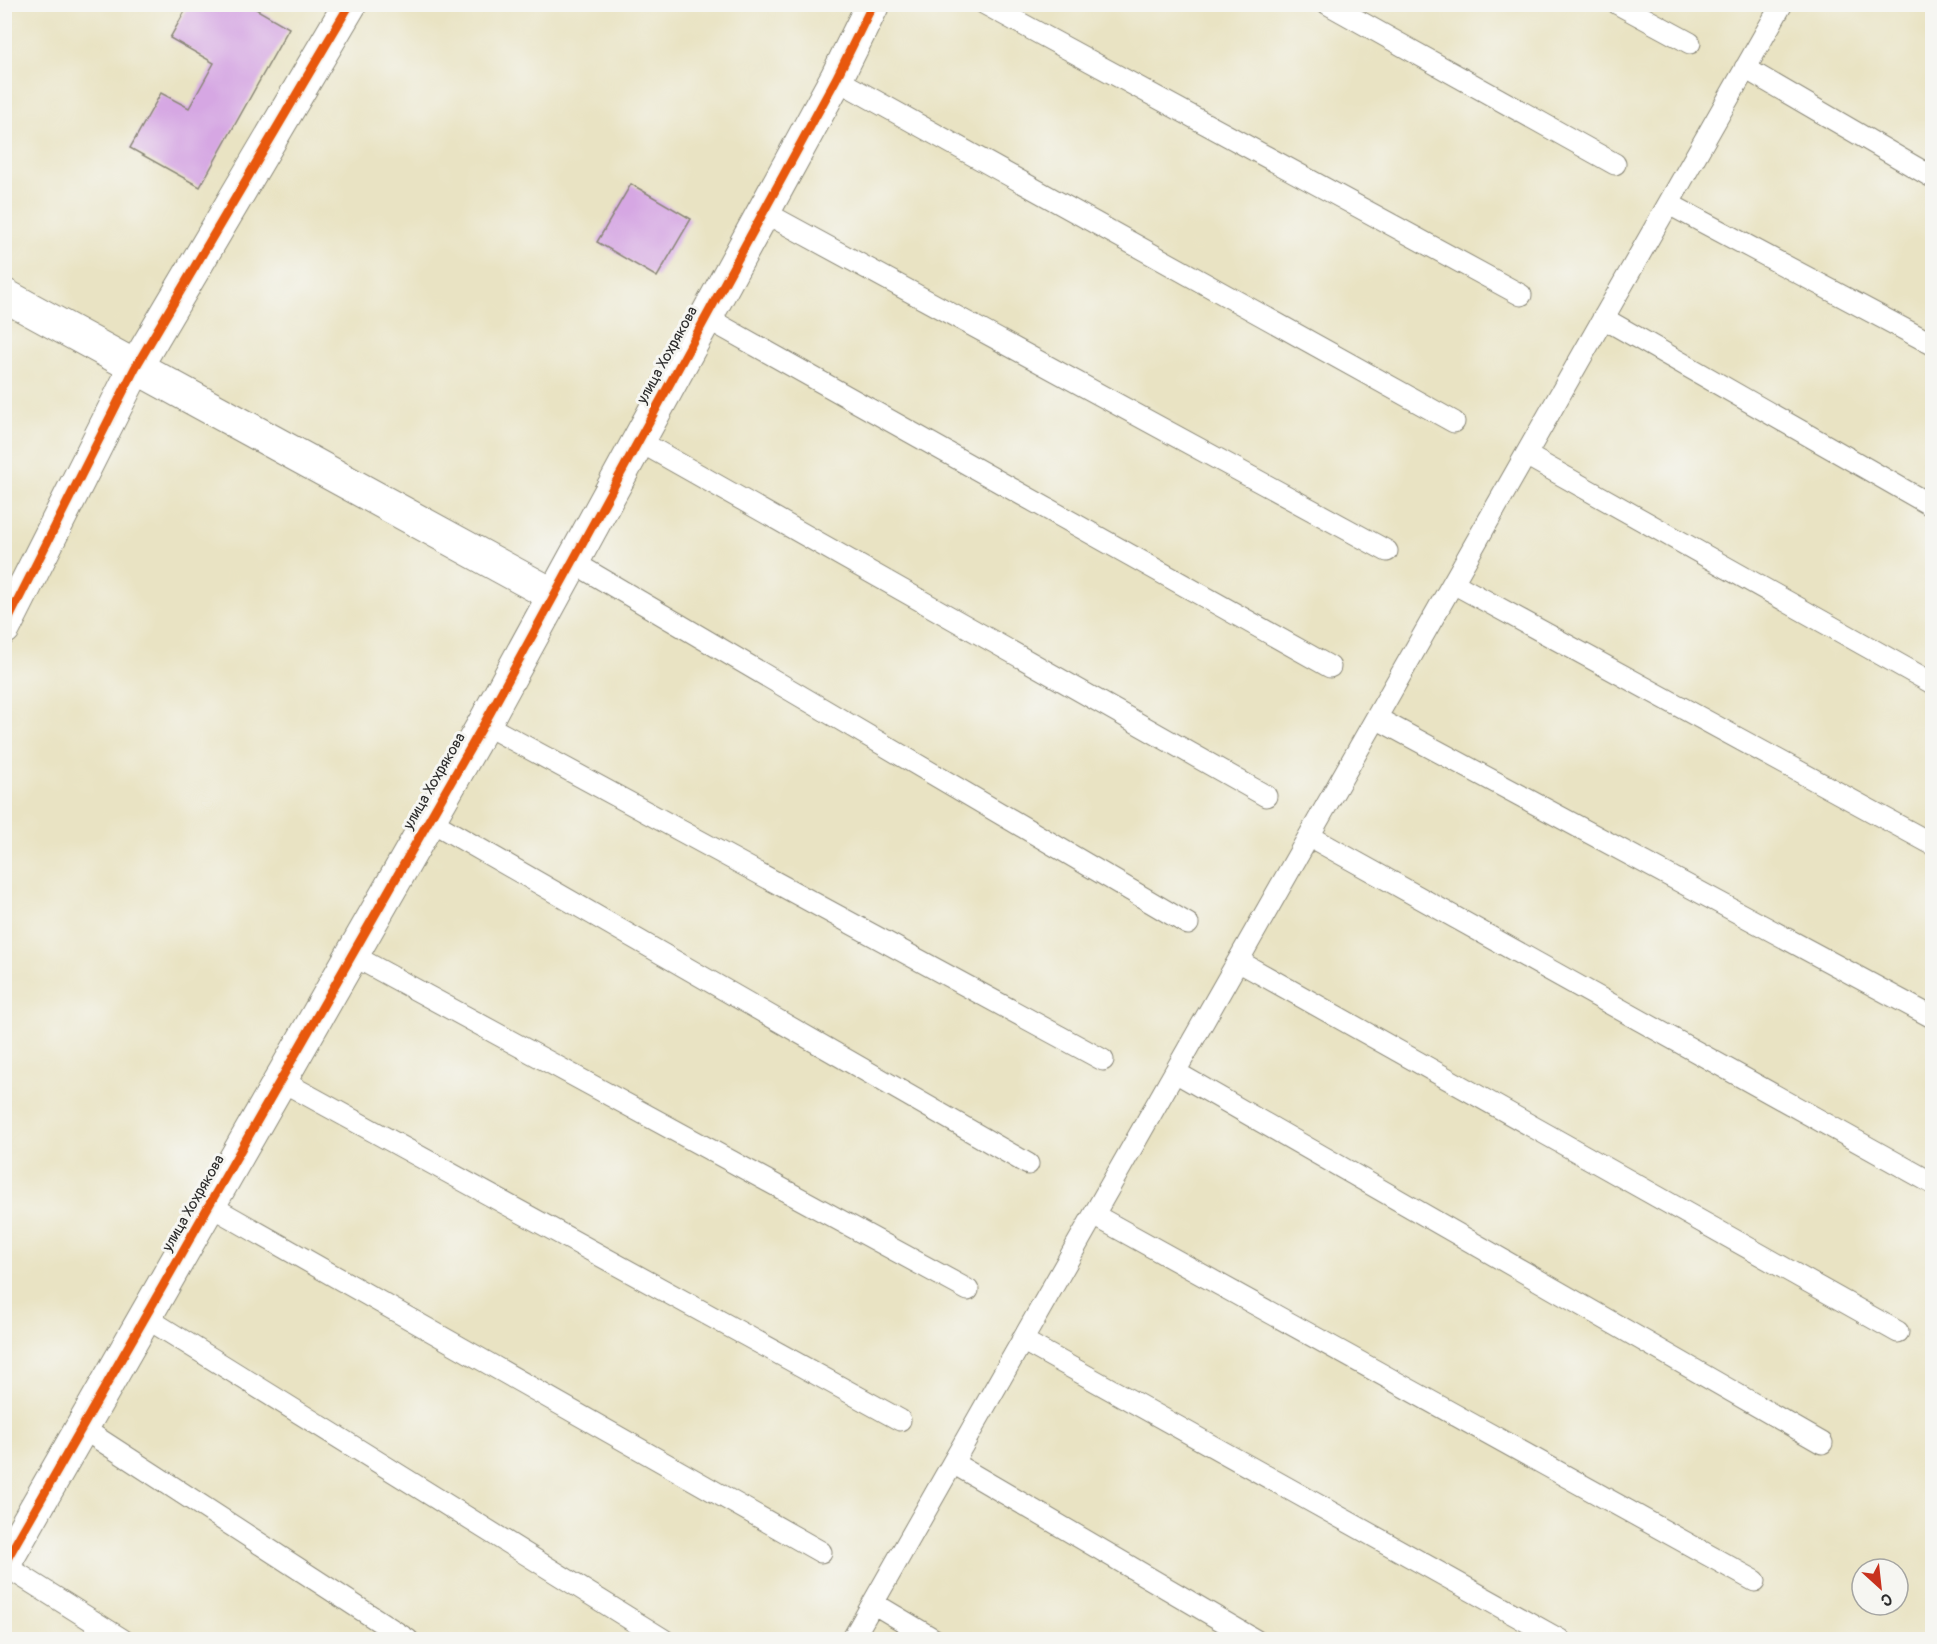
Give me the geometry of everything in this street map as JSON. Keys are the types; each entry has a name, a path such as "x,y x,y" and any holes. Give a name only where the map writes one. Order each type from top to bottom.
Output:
{"street":[{"path":"4,628 135,368 350,4"},
{"name":"улица Хохрякова","path":"4,1564 484,724 836,79 873,4"},
{"path":"4,295 553,595"}],"lane":[{"path":"985,4 1521,295"},
{"path":"1328,4 1615,164"},
{"path":"1618,4 1690,43"},
{"path":"852,1640 1782,4"},
{"path":"1745,68 1932,177"},
{"path":"836,79 1454,422"},
{"path":"1669,204 1932,344"},
{"path":"762,211 1387,551"},
{"path":"705,317 1330,667"},
{"path":"1603,318 1932,506"},
{"path":"637,440 1266,796"},
{"path":"1526,455 1932,683"},
{"path":"571,561 1188,924"},
{"path":"1453,583 1932,844"},
{"path":"1376,718 1932,1017"},
{"path":"484,724 1102,1060"},
{"path":"429,820 1028,1164"},
{"path":"1309,836 1932,1183"},
{"path":"352,955 968,1290"},
{"path":"1238,961 1898,1332"},
{"path":"1175,1072 1822,1443"},
{"path":"280,1080 900,1420"},
{"path":"209,1205 822,1552"},
{"path":"1094,1215 1755,1581"},
{"path":"145,1317 664,1640"},
{"path":"1022,1340 1560,1640"},
{"path":"82,1428 408,1640"},
{"path":"953,1463 1255,1640"},
{"path":"4,1564 123,1640"},
{"path":"873,1603 935,1640"}],"building":[{"path":"189,4 247,4 289,28 200,187 130,148 161,93 189,108 214,63 170,38"},
{"path":"631,184 691,219 657,277 597,242"}],"cycle path":[{"path":"4,628 135,368 350,4"},
{"path":"4,1564 484,724 836,79 873,4"}]}
